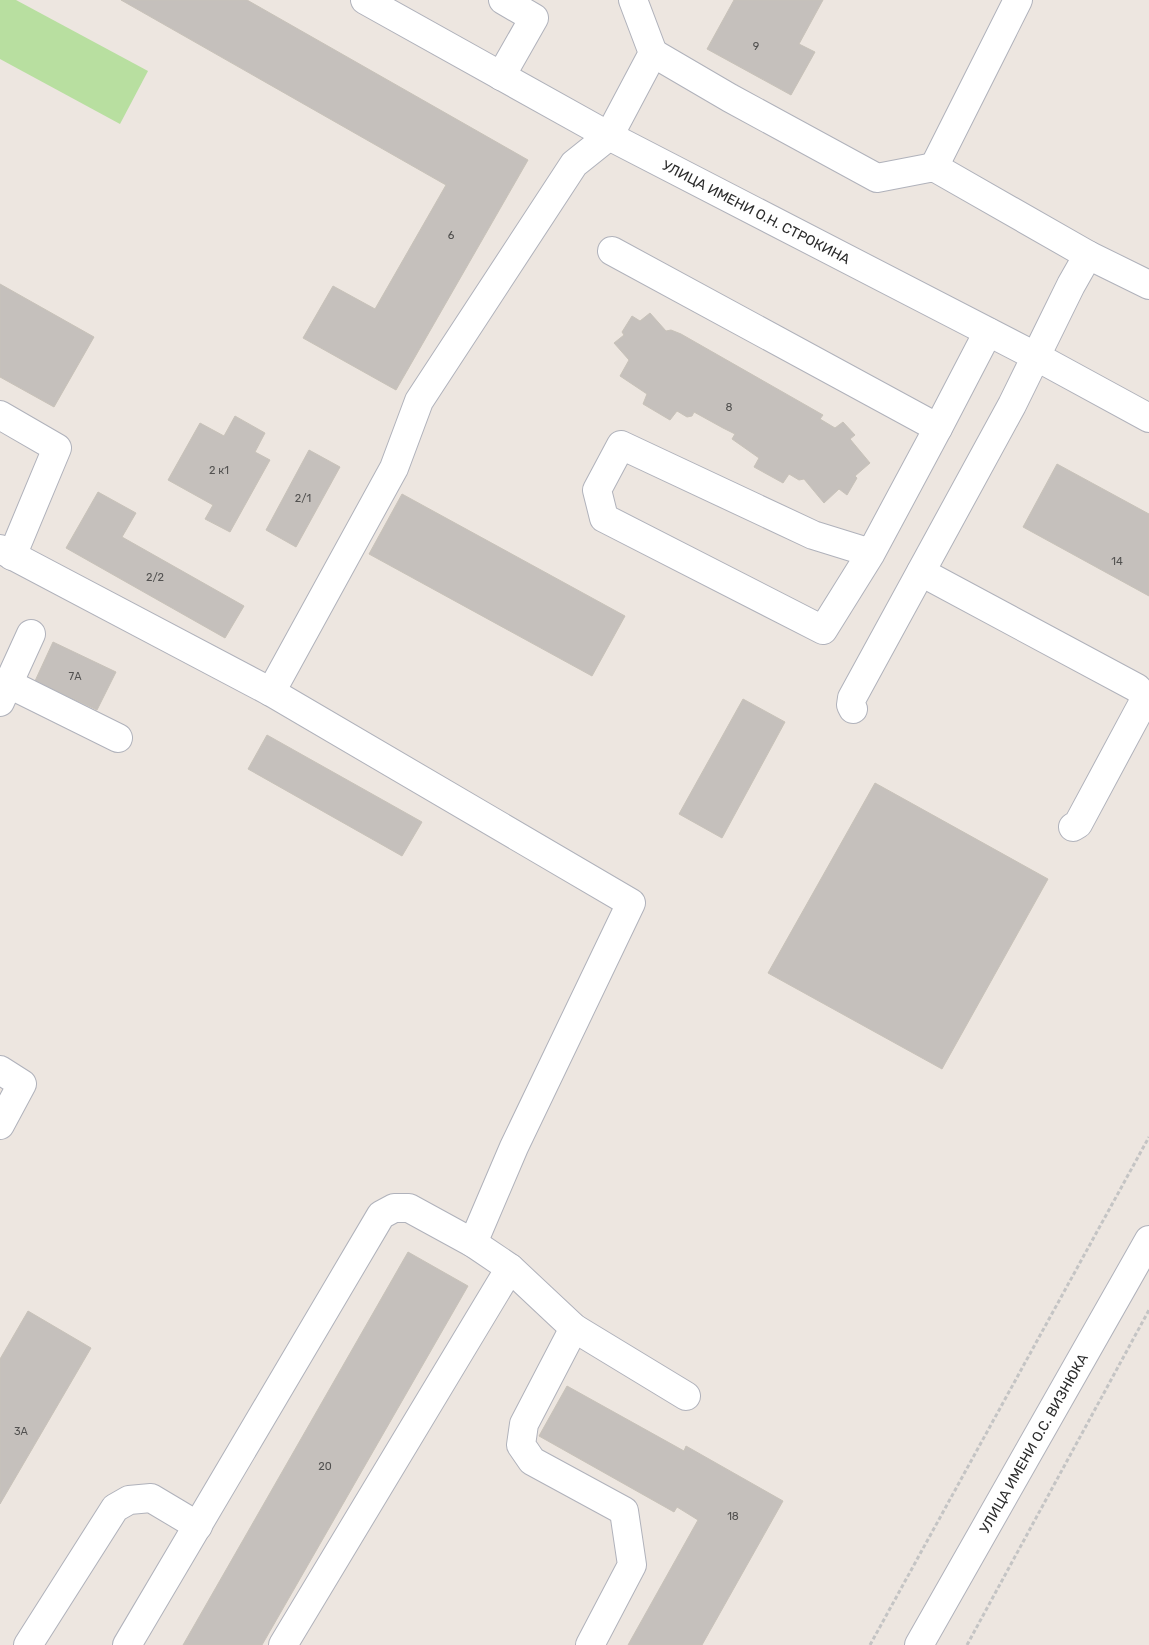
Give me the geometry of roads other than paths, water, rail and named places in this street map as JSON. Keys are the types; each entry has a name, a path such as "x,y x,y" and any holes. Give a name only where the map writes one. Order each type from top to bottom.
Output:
{"street":[{"name":"УЛИЦА ИМЕНИ О.Н. СТРОКИНА","path":"365,0 609,136 1037,357 1149,418"},
{"path":"501,76 539,9 502,0"},
{"path":"634,0 653,53 730,98 877,178 934,167 1088,255 1149,285"},
{"path":"934,167 1018,0"},
{"path":"271,692 394,468 419,401 574,164 609,136 653,53"},
{"path":"612,251 938,428"},
{"path":"853,709 851,705 852,698 1037,357 1088,255"},
{"path":"871,553 813,535 621,445 597,490 604,518 823,630 871,553 988,332"},
{"path":"0,414 57,448 6,553 271,692 631,903 514,1147 473,1243"},
{"path":"922,572 1137,688 1143,695 1143,703 1112,762 1078,824 1073,827"},
{"path":"31,634 4,693 118,738"},
{"path":"0,1070 22,1084 0,1125"},
{"path":"127,1645 381,1216 394,1208 409,1208 473,1243 510,1268 574,1328 686,1396"},
{"name":"УЛИЦА ИМЕНИ О.С. ВИЗНЮКА","path":"919,1645 1149,1240"},
{"path":"283,1645 510,1268"},
{"path":"574,1328 524,1424 521,1445 532,1461 624,1511 632,1565 590,1645"},
{"path":"28,1645 115,1508 129,1500 151,1498 198,1526"}]}
